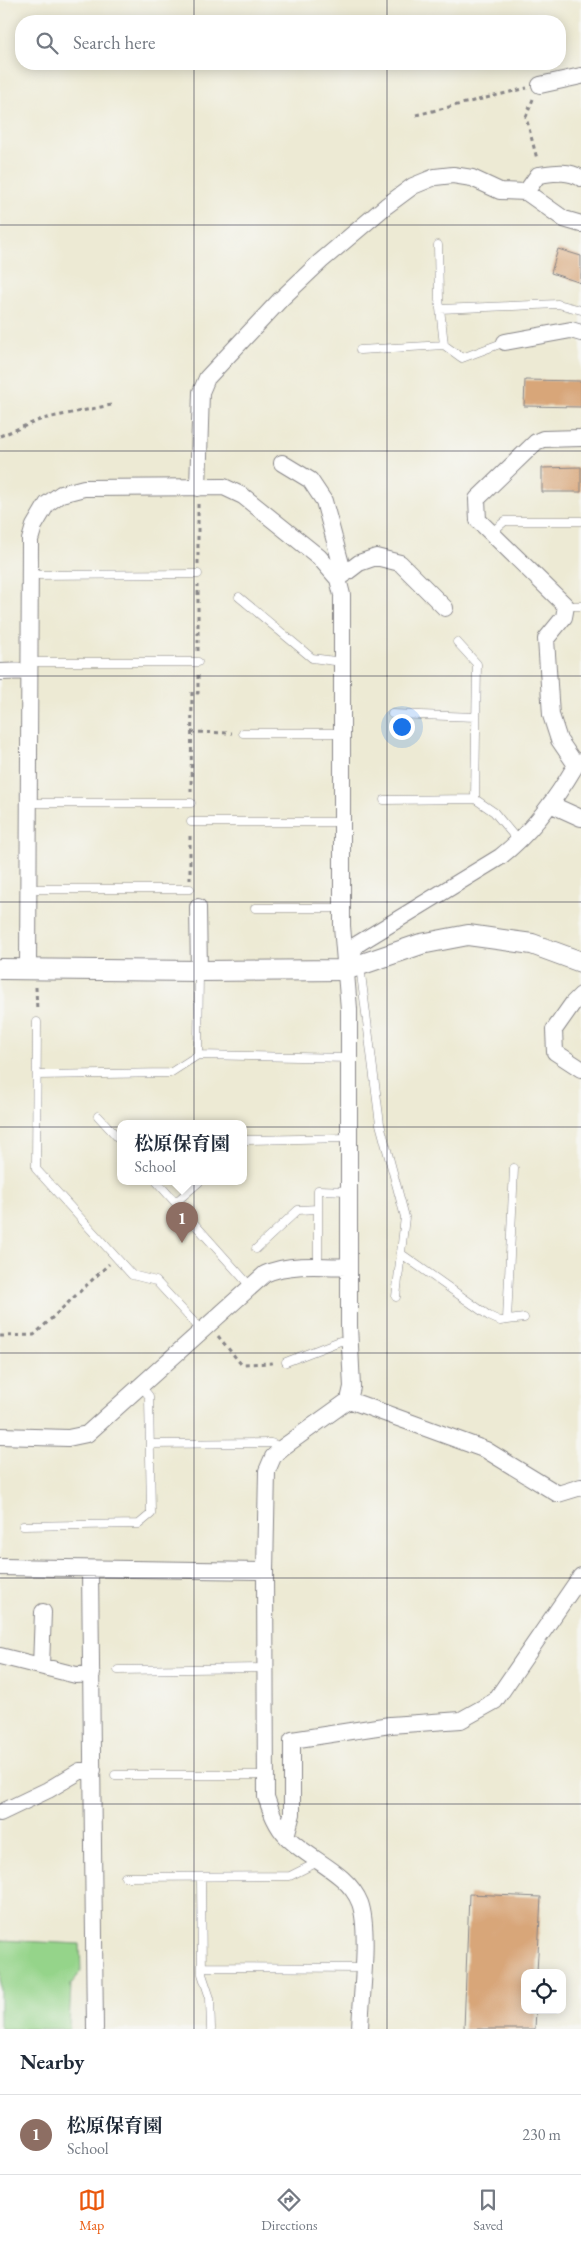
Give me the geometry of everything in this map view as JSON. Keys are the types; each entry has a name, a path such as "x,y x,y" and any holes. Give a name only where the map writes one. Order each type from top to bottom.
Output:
{"street":[{"path":"540,85 581,76"},
{"path":"526,192 538,175 560,172 581,178"},
{"path":"198,488 201,392 207,378 281,299 321,261 413,186 435,177 454,176 472,178 500,191 526,192 564,219 581,224"},
{"path":"505,342 572,330 581,333"},
{"path":"360,2029 364,1927 359,1903 346,1881 318,1862 286,1836 272,1815 266,1797 265,1570 267,1471 273,1457 282,1448 349,1400 352,1387 349,1267 349,1009 352,967 356,944 500,857 519,842 550,804 578,763 559,740 552,715 546,639 574,606 478,520 477,499 536,442 543,439 581,438"},
{"path":"282,463 310,480 324,502 341,577 342,908 352,967"},
{"path":"32,969 28,889 30,540 34,526 47,504 61,494 84,488 224,488 244,496 341,577"},
{"path":"341,577 359,564 376,557 400,563 445,608"},
{"path":"0,672 29,666"},
{"path":"550,804 581,818"},
{"path":"198,908 199,971"},
{"path":"0,969 199,971 352,967 421,944 468,935 532,944 581,962"},
{"path":"581,995 554,1030 555,1052 581,1069"},
{"path":"0,1436 68,1438 88,1434 265,1274 276,1269 349,1267"},
{"path":"349,1400 486,1450 558,1494 581,1487"},
{"path":"0,1567 90,1570 265,1570"},
{"path":"90,1570 95,2029"},
{"path":"286,1836 292,1814 292,1740 390,1724 461,1720 495,1701 581,1576"},
{"path":"41,1666 43,1612"},
{"path":"0,1656 76,1675 92,1674"},
{"path":"0,1813 48,1790 80,1771 93,1770"}],"lane":[{"path":"438,245 440,309 444,345"},
{"path":"440,309 558,304 581,310"},
{"path":"360,350 444,345 462,358 505,342"},
{"path":"491,533 505,520 581,521"},
{"path":"30,575 198,574"},
{"path":"240,597 312,658 342,662"},
{"path":"457,642 477,664 475,799"},
{"path":"29,666 198,662"},
{"path":"392,714 476,717"},
{"path":"243,733 342,733"},
{"path":"384,800 475,799 494,812 519,842"},
{"path":"28,803 191,803"},
{"path":"190,822 342,822"},
{"path":"28,889 190,889"},
{"path":"255,908 342,908"},
{"path":"352,967 380,1124 404,1217 396,1297"},
{"path":"198,1055 199,971"},
{"path":"37,1022 36,1169 132,1275 156,1281 205,1328"},
{"path":"36,1075 170,1073 198,1055 349,1058"},
{"path":"98,1116 117,1137"},
{"path":"247,1140 349,1138"},
{"path":"507,1320 514,1168"},
{"path":"160,1185 252,1287"},
{"path":"176,1202 196,1185"},
{"path":"318,1267 318,1190 349,1191"},
{"path":"256,1249 298,1210 318,1209"},
{"path":"400,1253 489,1316 500,1321 524,1318"},
{"path":"286,1362 340,1341 350,1342"},
{"path":"23,1526 139,1524 152,1514 149,1396 142,1386"},
{"path":"150,1444 271,1442 282,1448"},
{"path":"118,1670 266,1668"},
{"path":"115,1775 266,1775"},
{"path":"125,1877 290,1876 318,1862"},
{"path":"201,1877 202,1974 210,1998 211,2029"},
{"path":"202,1967 363,1968"}],"path":[{"path":"416,115 540,85"},
{"path":"538,175 539,167 526,117 530,102 540,85"},
{"path":"0,436 42,419 111,405"},
{"path":"191,803 192,692 198,693 198,488"},
{"path":"191,732 243,733"},
{"path":"190,822 190,889"},
{"path":"32,969 37,1022"},
{"path":"0,1336 34,1335 116,1258"},
{"path":"205,1328 241,1364 286,1362"}],"green space":[{"path":"0,1940 80,1944 81,1972 71,1984 69,2029 0,2029"}],"building":[{"path":"558,249 581,256 581,283 551,273"},
{"path":"525,380 581,381 581,407 524,406"},
{"path":"581,467 581,492 542,492 542,468"},
{"path":"469,1894 541,1897 537,1969 521,1969 521,2014 536,2014 535,2029 464,2029"}],"place":[{"name":"松原保育園","path":"182,1243"}]}
